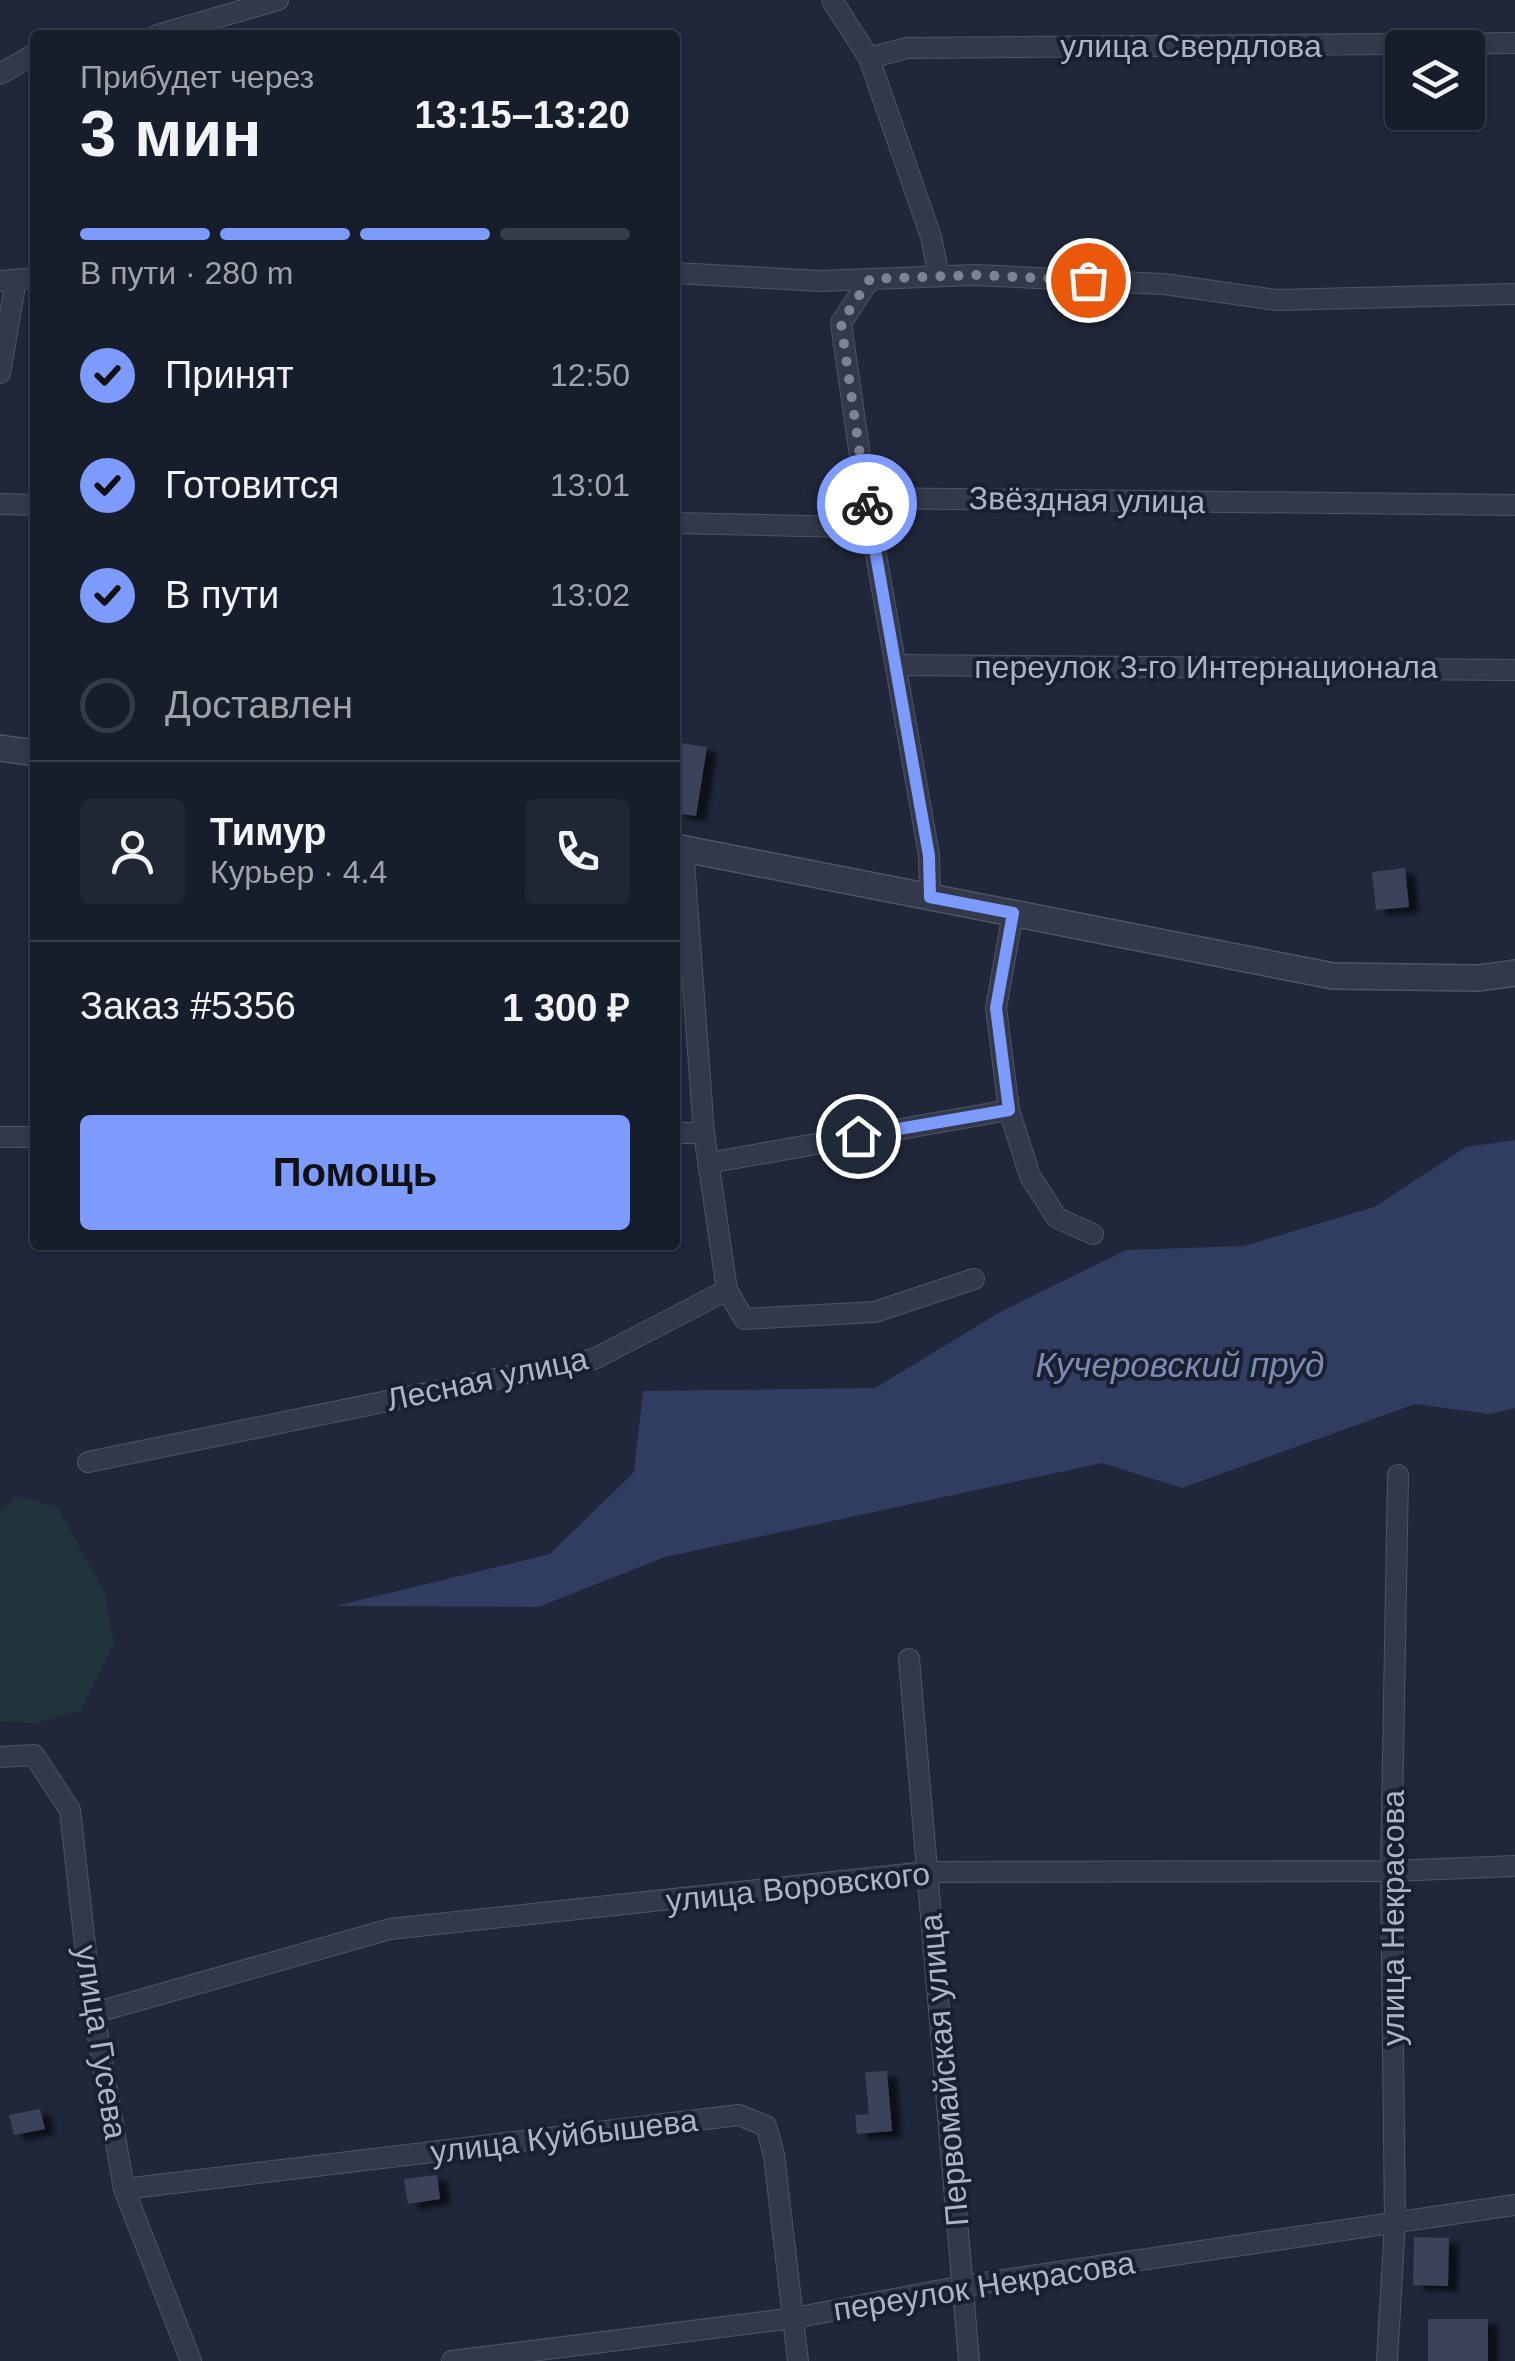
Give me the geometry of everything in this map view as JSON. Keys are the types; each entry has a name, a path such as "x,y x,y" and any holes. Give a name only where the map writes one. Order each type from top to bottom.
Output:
{"street":[{"path":"174,30 278,0"},
{"path":"832,0 868,58 931,237 939,276"},
{"name":"улица Свердлова","path":"868,58 908,48 1515,43"},
{"path":"0,74 30,57"},
{"path":"680,273 820,281 975,275 1164,284 1278,300 1515,294"},
{"path":"0,373 17,279"},
{"path":"870,279 841,323 866,498 929,856 930,897"},
{"path":"680,522 848,528 866,498"},
{"name":"Звёздная улица","path":"866,498 1515,504"},
{"path":"0,504 30,504"},
{"name":"переулок 3-го Интернационала","path":"898,665 1515,670"},
{"path":"0,748 30,752"},
{"path":"680,848 1333,976 1478,978 1515,973"},
{"path":"680,859 708,1163 728,1290 744,1319 875,1312 974,1279"},
{"path":"1013,913 996,1008 1009,1110 1030,1176 1057,1218 1092,1234"},
{"path":"708,1163 1009,1110"},
{"path":"680,1133 704,1133"},
{"path":"0,1137 30,1137"},
{"name":"Лесная улица","path":"88,1462 594,1359 728,1290"},
{"name":"улица Некрасова","path":"1386,2361 1395,2222 1391,1870 1398,1475"},
{"name":"Первомайская улица","path":"909,1659 969,2361"},
{"name":"улица Гусева","path":"0,1758 34,1755 70,1810 94,2014 124,2188 190,2361"},
{"name":"улица Воровского","path":"94,2014 390,1930 926,1872 1515,1866"},
{"name":"улица Куйбышева","path":"124,2188 739,2115 766,2126 774,2155 798,2361"},
{"name":"переулок Некрасова","path":"452,2361 794,2318 963,2286 1515,2205"}],"shaded area":[{"path":"16,1496 57,1507 105,1593 114,1644 80,1711 35,1723 0,1721 0,1514"}],"water":[{"name":"Кучеровский пруд","path":"1515,1140 1515,1408 1489,1414 1415,1404 1182,1488 1102,1463 665,1557 538,1607 335,1606 550,1554 634,1472 643,1391 875,1388 1002,1311 1126,1250 1244,1246 1374,1207 1466,1147"}],"building":[{"path":"680,743 707,747 696,816 680,814"},
{"path":"1405,868 1409,907 1376,910 1372,872"},
{"path":"887,2071 892,2131 857,2134 855,2115 869,2114 865,2072"},
{"path":"40,2109 45,2129 14,2135 9,2115"},
{"path":"437,2175 440,2199 408,2204 404,2179"},
{"path":"1414,2237 1449,2238 1448,2286 1413,2285"},
{"path":"1428,2319 1488,2319 1488,2361 1428,2361"}],"way so far":[{"path":"867,504 841,323 870,279 975,275 1088,280"}],"route":[{"path":"858,1136 1009,1110 996,1008 1013,913 930,897 929,856 867,504"}]}
